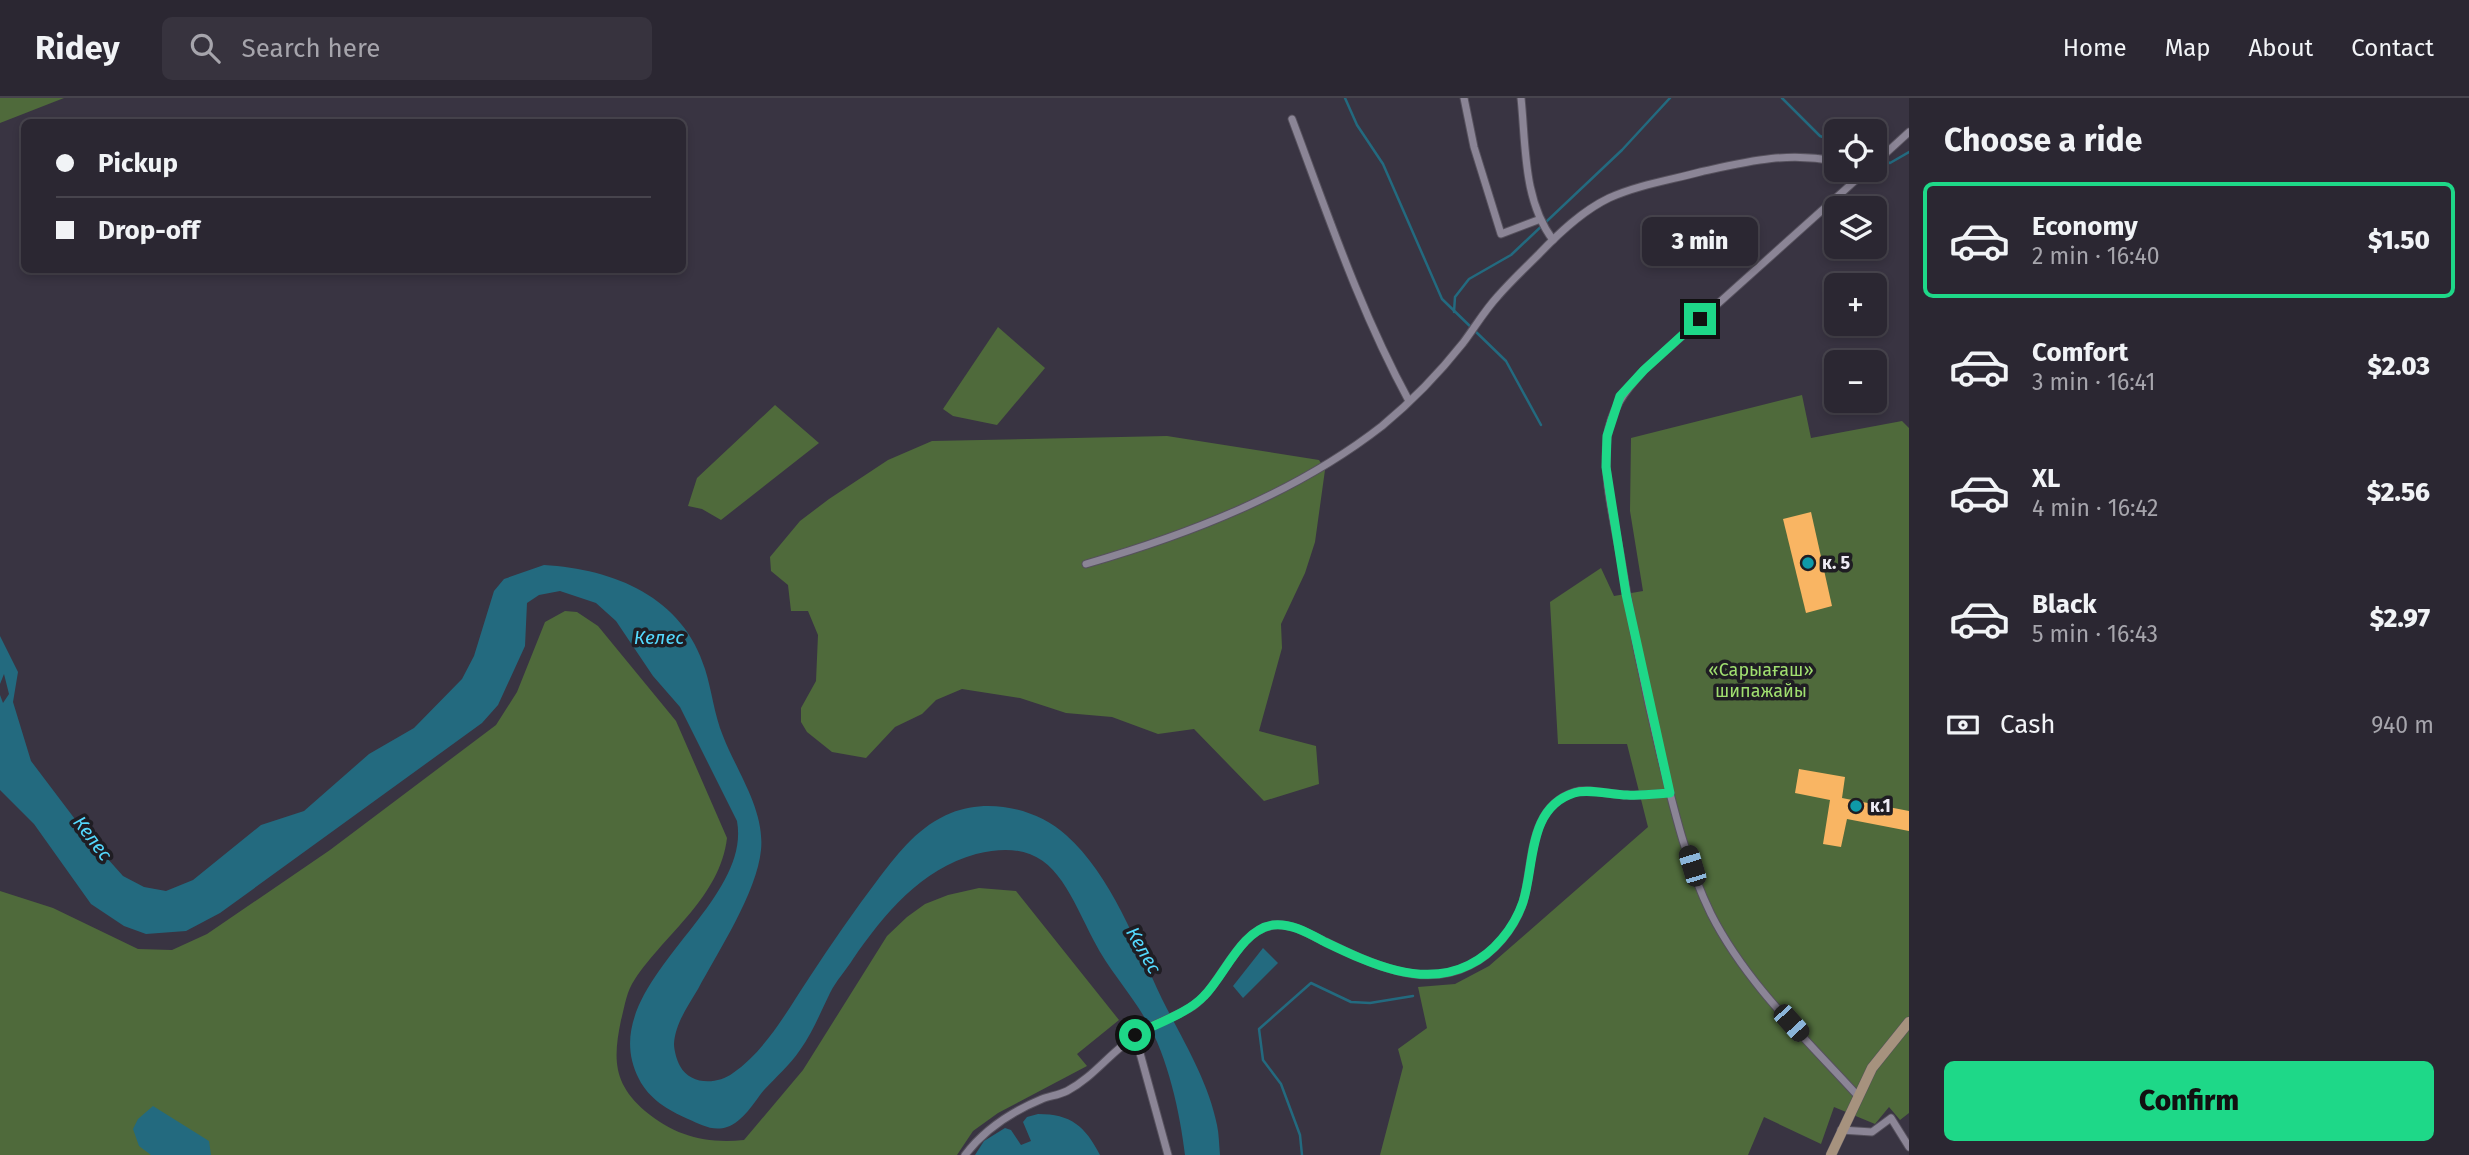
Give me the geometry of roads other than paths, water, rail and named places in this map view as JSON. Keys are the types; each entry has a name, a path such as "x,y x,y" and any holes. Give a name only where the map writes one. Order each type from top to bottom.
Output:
{"main road":[{"path":"1831,1155 1872,1068 1909,1022"}],"street":[{"path":"1464,98 1474,147 1501,234 1538,220"},
{"path":"1521,98 1530,188 1538,220 1553,240"},
{"path":"1292,120 1349,272 1385,356 1409,401"},
{"path":"1887,152 1909,132"},
{"path":"1086,564 1158,543 1272,493 1339,457 1383,425 1409,401 1462,344 1497,297 1553,240 1599,204 1636,188 1755,161 1801,155 1824,159"},
{"path":"1852,182 1644,370 1620,396 1607,436 1606,467 1626,594 1670,793 1694,876 1728,944 1762,991 1857,1095"},
{"path":"965,1155 990,1129 1010,1116 1089,1077 1135,1035 1203,997 1249,938 1273,925 1298,928 1355,956 1413,974 1436,976 1464,968 1500,942 1514,923 1524,901 1529,858 1539,824 1557,803 1576,792 1631,796 1670,793"},
{"path":"1135,1035 1168,1155"},
{"path":"1841,1130 1872,1132 1891,1118 1909,1147"}],"water":[{"name":"Келес","path":"544,565 596,573 620,581 663,606 680,623 695,644 705,669 720,728 759,820 761,850 745,903 679,1022 674,1044 684,1072 697,1080 719,1080 733,1073 756,1053 870,890 920,832 940,818 965,809 980,806 1011,808 1041,818 1066,835 1097,870 1110,890 1201,1076 1213,1108 1220,1155 1185,1155 1172,1086 1161,1051 1146,1020 1112,971 1064,884 1039,858 1022,852 1001,850 956,861 938,870 906,895 878,926 838,980 796,1055 733,1124 717,1129 707,1127 673,1112 654,1098 639,1079 630,1045 636,1012 653,980 722,885 735,854 737,821 680,707 653,676 616,621 596,603 560,591 539,595 527,603 525,646 498,705 482,723 220,913 186,931 146,934 124,926 91,904 34,824 0,790 0,695 3,703 9,694 4,674 0,684 0,636 18,672 13,702 31,761 90,839 123,876 144,887 166,891 193,880 261,825 304,811 369,754 414,728 462,679 474,656 494,591 504,579"},
{"path":"1263,948 1278,963 1243,998 1233,986"},
{"path":"153,1106 209,1141 211,1155 151,1155 139,1146 133,1129 138,1119"},
{"path":"1038,1114 1060,1116 1076,1124 1089,1136 1100,1155 975,1155 984,1141 1005,1128 1011,1130 1021,1145 1031,1141 1023,1122 1027,1117"}],"waterway":[{"path":"1345,98 1357,125 1383,164 1442,299 1506,361 1541,425"},
{"path":"1454,312 1455,297 1469,279 1511,255 1622,150 1670,98"},
{"path":"1782,98 1824,138"},
{"path":"1887,162 1890,163 1909,152"},
{"path":"1302,1155 1300,1135 1281,1084 1263,1060 1259,1029 1311,983 1351,1002 1370,1003 1413,996"}],"place":[{"name":"к. 5","path":"1808,563"},
{"name":"к.1","path":"1856,806"}],"park label":[{"name":"«Сарыағаш» шипажайы","path":"1761,680"}]}
